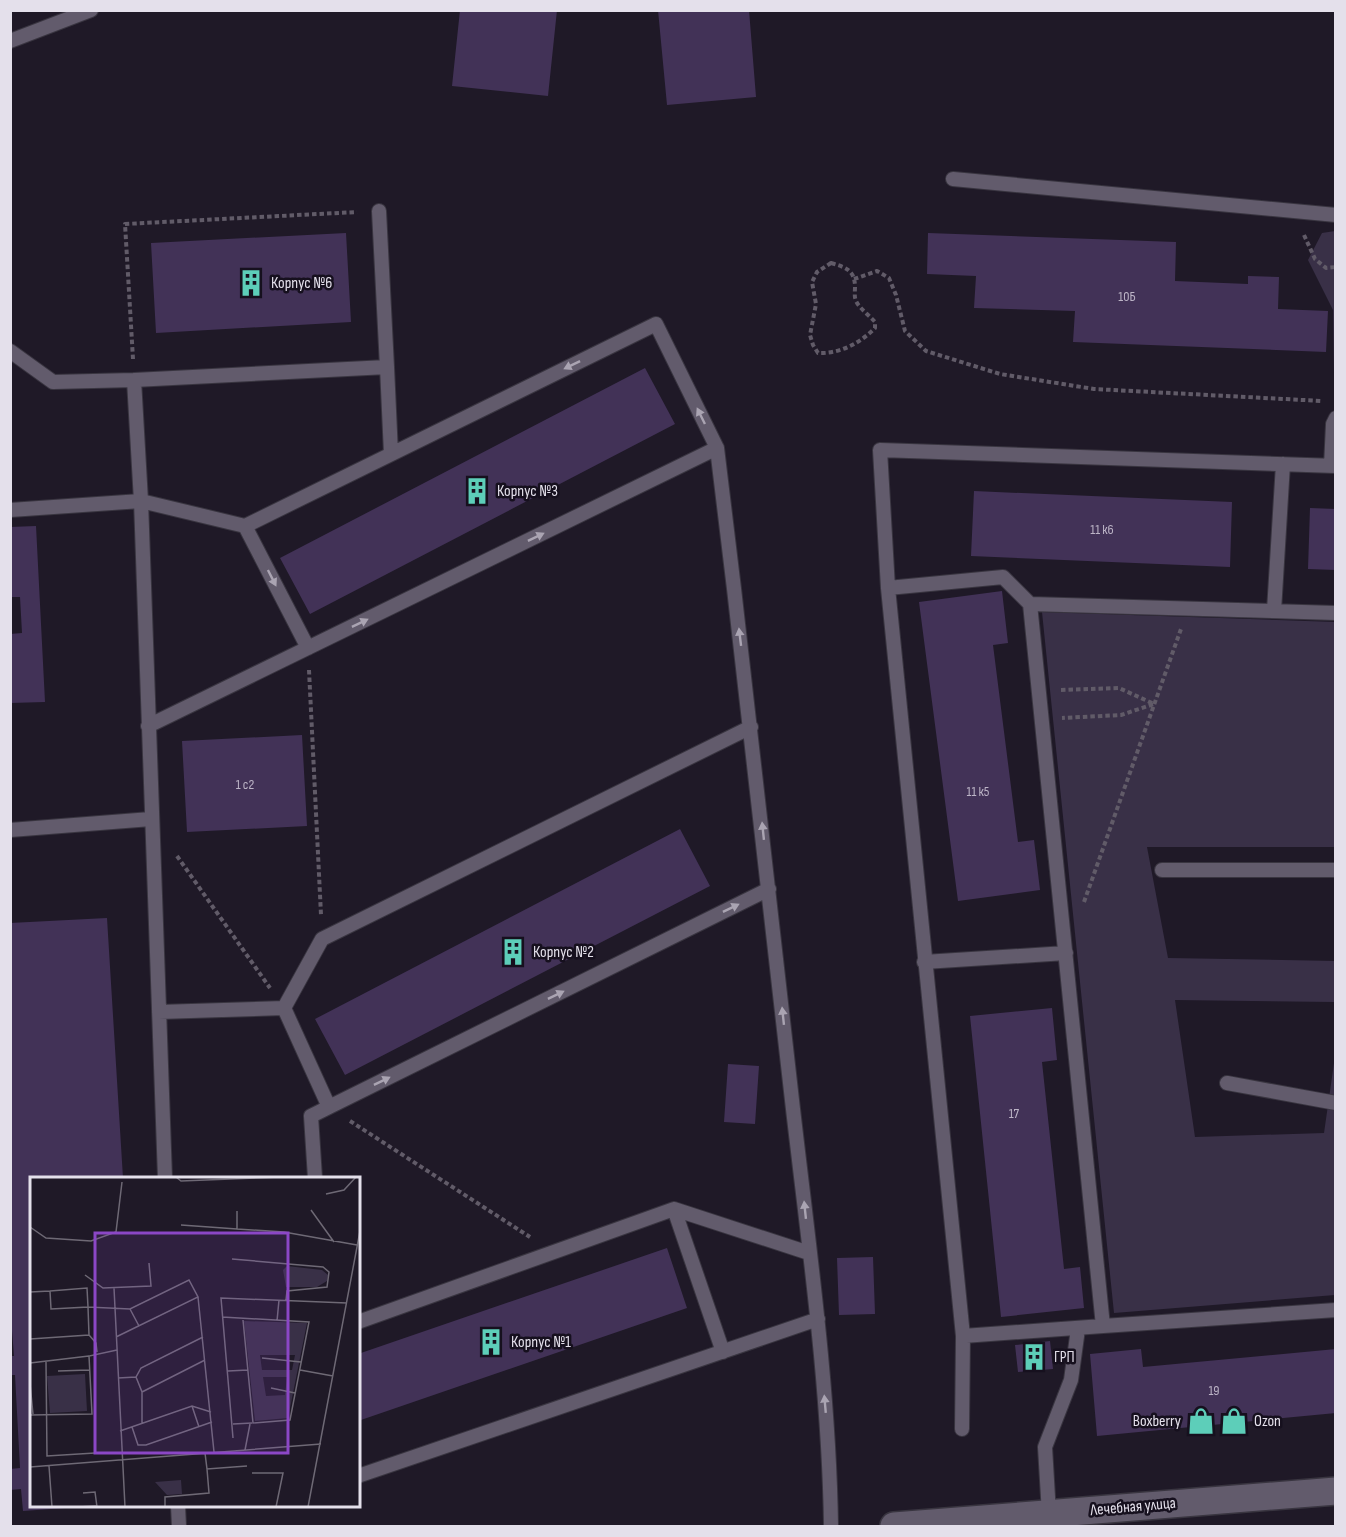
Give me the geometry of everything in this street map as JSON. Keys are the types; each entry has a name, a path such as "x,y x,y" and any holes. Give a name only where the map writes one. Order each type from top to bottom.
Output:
{"street":[{"name":"Лечебная улица","path":"894,1527 1335,1491"}],"lane":[{"path":"10,41 91,10"},
{"path":"953,179 1335,215"},
{"path":"379,211 392,454"},
{"path":"10,510 141,501 245,526 656,324 717,448 818,1319 830,1462 831,1527"},
{"path":"10,351 53,382 387,367"},
{"path":"134,380 141,501 165,1177"},
{"path":"962,1429 963,1336 888,588 880,450 1333,466 1335,418"},
{"path":"148,726 717,448"},
{"path":"1274,611 1283,464"},
{"path":"245,526 308,648"},
{"path":"888,588 1003,577 1030,604 1103,1326"},
{"path":"1030,604 1335,613"},
{"path":"284,1008 322,939 751,727"},
{"path":"10,830 151,819"},
{"path":"1162,870 1335,870"},
{"path":"315,1177 311,1116 769,889"},
{"path":"924,963 1066,953"},
{"path":"159,1012 284,1008"},
{"path":"284,1008 329,1107"},
{"path":"1227,1083 1335,1103"},
{"path":"360,1321 674,1209 809,1252"},
{"path":"674,1209 723,1352"},
{"path":"963,1336 1335,1310"},
{"path":"360,1475 818,1319"},
{"path":"1049,1514 1045,1447 1071,1380 1078,1329"},
{"path":"178,1507 179,1527"}],"path":[{"path":"134,380 125,224 379,211"},
{"path":"1294,211 1315,259 1326,267 1335,267"},
{"path":"831,263 847,267 854,279 855,297 858,304 875,322 875,328 867,336 838,351 818,353 810,335 816,304 812,282 817,272 831,263"},
{"path":"854,279 877,271 889,278 896,295 904,331 927,351 1000,374 1094,389 1325,402"},
{"path":"1081,910 1188,608"},
{"path":"308,648 322,939"},
{"path":"1039,690 1119,688 1154,704"},
{"path":"1042,719 1121,715 1154,704"},
{"path":"151,819 284,1008"},
{"path":"329,1107 553,1252"}],"shaded area":[{"path":"1336,231 1334,373 1333,310 1308,260 1322,233"},
{"path":"1042,612 1335,622 1335,847 1147,847 1168,958 1335,961 1335,1002 1175,1000 1195,1137 1324,1133 1335,1056 1335,1295 1114,1313"}],"building":[{"path":"460,10 557,10 548,96 452,86"},
{"path":"658,10 749,10 756,97 667,105"},
{"name":"Корпус №6","path":"346,233 351,322 156,333 151,243"},
{"path":"928,233 1176,242 1175,281 1248,284 1248,276 1279,277 1278,309 1328,311 1326,352 1073,342 1075,311 974,308 976,276 927,274"},
{"name":"Корпус №3","path":"645,368 675,424 310,614 280,558"},
{"path":"974,491 1232,502 1230,567 971,556"},
{"path":"1310,508 1336,509 1336,570 1308,569"},
{"path":"36,526 45,702 10,703 10,634 22,633 20,597 10,597 10,527"},
{"path":"1002,591 1008,643 993,645 1018,842 1034,840 1040,890 958,901 919,602"},
{"path":"302,735 307,826 187,832 182,741"},
{"name":"Корпус №2","path":"680,829 710,886 345,1075 315,1019"},
{"path":"107,918 123,1177 30,1177 30,1507 79,1507 23,1511 21,1489 10,1490 10,1469 20,1468 15,1375 10,1375 10,1356 14,1356 10,1305 10,923"},
{"path":"1052,1008 1057,1060 1042,1062 1064,1269 1080,1267 1084,1308 1001,1317 970,1016"},
{"path":"728,1064 759,1066 755,1124 724,1122"},
{"name":"Корпус №1","path":"667,1248 687,1308 360,1420 360,1353"},
{"path":"873,1257 875,1314 839,1315 837,1258"},
{"name":"ГРП","path":"1050,1341 1053,1369 1018,1372 1015,1345"},
{"path":"1141,1349 1143,1367 1336,1349 1336,1413 1097,1436 1090,1354"}],"place":[{"name":"Корпус №6","path":"251,283"},
{"name":"Корпус №3","path":"477,491"},
{"name":"Корпус №2","path":"513,952"},
{"name":"Корпус №1","path":"491,1342"},
{"name":"ГРП","path":"1034,1357"},
{"name":"Boxberry","path":"1201,1421"},
{"name":"Ozon","path":"1234,1421"}]}
